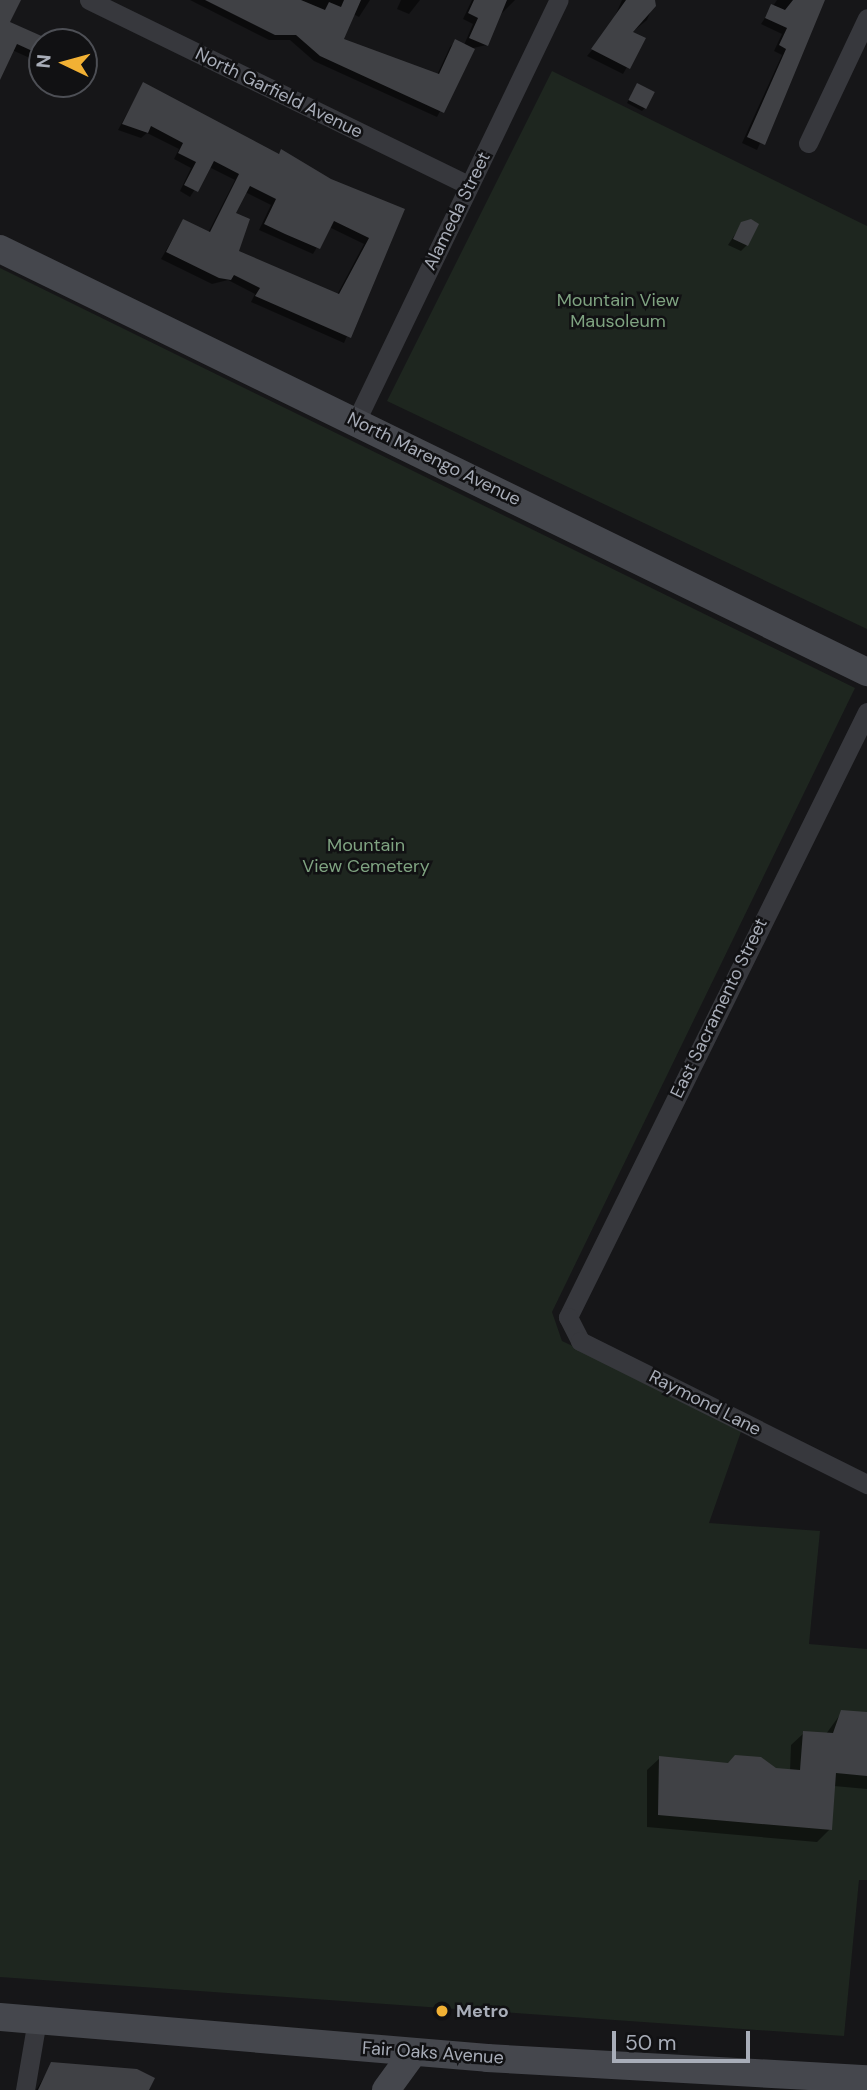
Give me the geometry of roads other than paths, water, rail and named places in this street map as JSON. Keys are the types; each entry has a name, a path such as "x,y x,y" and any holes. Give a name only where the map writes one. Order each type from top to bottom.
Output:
{"street":[{"name":"North Garfield Avenue","path":"89,0 469,185"},
{"name":"Alameda Street","path":"356,421 559,0"},
{"path":"808,143 867,18"},
{"name":"North Marengo Avenue","path":"0,249 867,672"},
{"name":"East Sacramento Street","path":"572,1305 867,712"},
{"name":"Raymond Lane","path":"572,1305 569,1329 580,1340 867,1484"},
{"name":"Fair Oaks Avenue","path":"0,2017 413,2053 867,2079"},
{"path":"24,2090 37,2020"},
{"path":"386,2090 413,2053"}],"place":[{"name":"Metro","path":"442,2011"}],"park label":[{"name":"Mountain View Mausoleum","path":"618,311"},
{"name":"Mountain View Cemetery","path":"366,856"}]}
